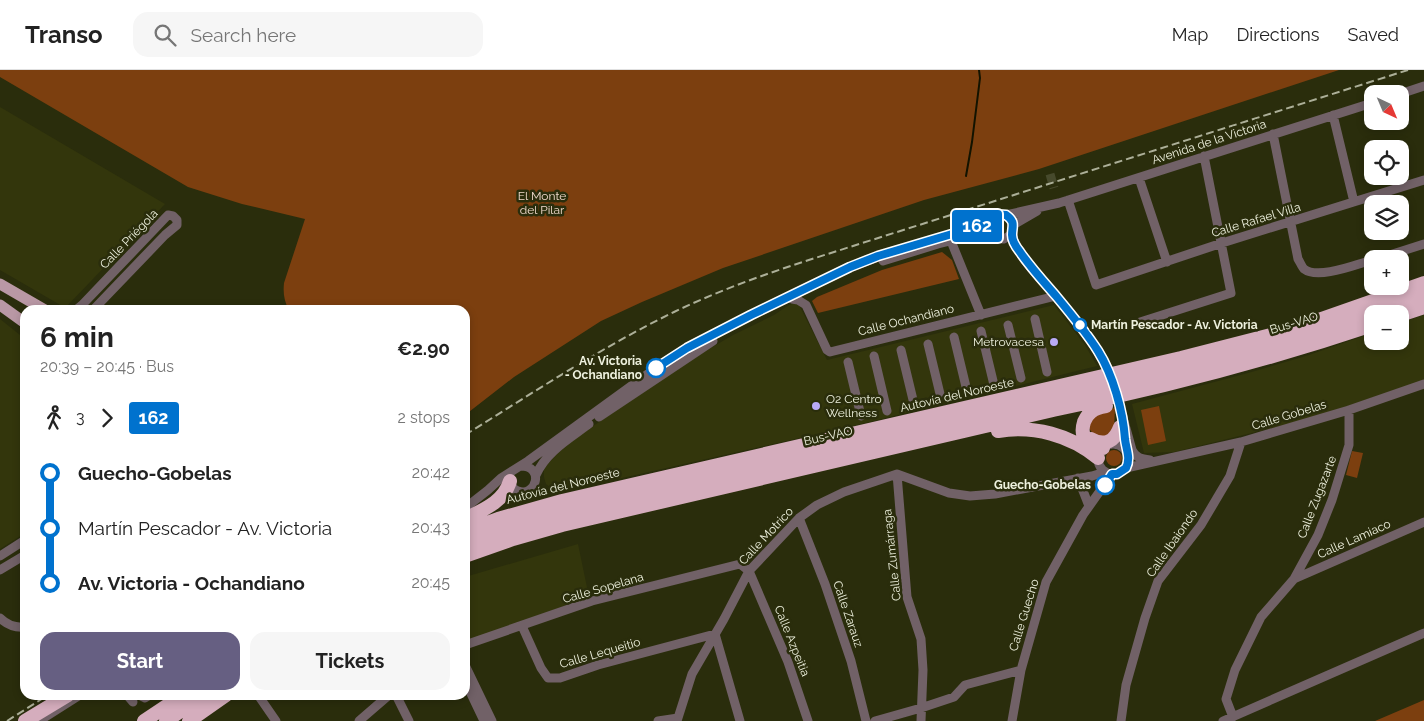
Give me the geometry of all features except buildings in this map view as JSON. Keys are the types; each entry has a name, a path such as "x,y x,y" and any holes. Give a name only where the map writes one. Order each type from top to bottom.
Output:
{"highway":[{"name":"Autovía del Noroeste","path":"470,529 498,519 562,501 1182,358 1287,331 1424,283"},
{"name":"Bus-VAO","path":"1400,305 1424,297"},
{"path":"1409,313 1424,307"},
{"name":"Bus-VAO","path":"470,540 565,511 1185,369 1288,341 1364,317"},
{"path":"470,554 562,525 1053,410 1125,396 1177,383 1332,339 1364,328"},
{"path":"1104,453 1088,443 1084,437 1082,428 1086,417 1097,408 1112,404 1125,396"},
{"path":"1084,423 1086,433 1092,440 1100,442 1113,439 1122,424"},
{"path":"963,432 974,435 1025,429 1050,433 1092,453 1104,453"},
{"path":"470,516 498,500 506,492 513,477"},
{"path":"25,721 60,700"},
{"path":"144,721 176,700"},
{"path":"166,721 197,700"},
{"path":"189,721 219,700"}],"main road":[{"path":"0,284 36,305"},
{"path":"0,305 20,319"}],"street":[{"path":"1409,91 1424,86"},
{"name":"Avenida de la Victoria","path":"1013,229 1036,212 1053,205 1364,105"},
{"path":"1333,115 1354,202"},
{"path":"1273,134 1298,259 1303,269 1312,273 1329,272 1364,262"},
{"path":"1134,324 1231,293 1204,156"},
{"path":"1138,178 1167,262"},
{"name":"Calle Rafael Villa","path":"1068,200 1096,285 1222,243 1424,180"},
{"name":"Avenida de la Victoria","path":"1006,215 1053,205"},
{"name":"Calle Priégola","path":"82,305 168,215 173,216 177,220 177,225 98,305"},
{"path":"470,504 501,478 513,477 656,368 687,348 850,267 878,256 979,226 996,215 1006,215 1011,219 1014,243 1026,262 1089,338 1107,368"},
{"path":"990,220 988,228 996,238 1026,262"},
{"path":"513,477 514,489 522,492 530,490 535,484 536,475 543,462 554,450 706,344 792,299 858,270 978,234 996,238 1007,238 1013,229"},
{"path":"951,241 980,315"},
{"path":"1405,250 1424,244"},
{"name":"Calle Ochandiano","path":"792,299 806,305 827,350 830,352 1056,296"},
{"path":"1035,318 1047,372"},
{"path":"1008,325 1021,378"},
{"path":"981,331 994,385"},
{"path":"954,337 967,391"},
{"path":"928,344 941,398"},
{"path":"901,350 914,404"},
{"path":"874,356 887,411"},
{"path":"848,362 861,416"},
{"name":"Calle Gobelas","path":"1109,473 1117,474 1126,468 1241,442 1349,410 1424,384"},
{"name":"Calle Zugazarte","path":"1233,717 1226,699 1234,670 1261,617 1294,579 1318,535 1332,500 1349,445 1349,410"},
{"path":"1081,478 1095,472 1104,453 1120,437 1122,424"},
{"path":"1122,424 1128,454 1126,468"},
{"name":"Calle Gobelas","path":"1122,424 1135,456 1141,459 1158,460"},
{"name":"Calle Ibaiondo","path":"1121,721 1126,685 1145,618 1158,581 1201,525 1230,476 1241,442"},
{"path":"1104,453 1123,447 1135,461 1146,463"},
{"path":"897,474 949,493 970,496 995,494 1109,473 1104,453"},
{"path":"488,490 502,484 528,467 536,475"},
{"name":"Calle Guecho","path":"1012,721 1021,670 1046,582 1109,473"},
{"name":"Calle Motrico","path":"677,719 692,674 749,571 799,518 817,505 844,492 897,474"},
{"name":"Calle Zumárraga","path":"897,474 907,597 921,639 923,670 921,721"},
{"path":"1081,478 1089,506"},
{"name":"Calle Zarauz","path":"799,518 825,584 851,661 866,721"},
{"name":"Calle Lamiaco","path":"1294,579 1424,522"},
{"path":"0,556 20,543"},
{"path":"0,570 20,558"},
{"name":"Calle Sopelana","path":"470,643 592,602 740,564 749,571"},
{"name":"Calle Azpeitia","path":"749,571 788,662 808,721"},
{"path":"0,618 12,626 20,628"},
{"name":"Calle Lequeitio","path":"522,626 541,668 548,678 560,678 598,664 715,634"},
{"path":"1223,721 1424,633"},
{"path":"715,634 740,721"},
{"path":"876,721 954,697 966,685 1021,670"},
{"path":"470,675 492,721"},
{"path":"470,692 484,721"},
{"path":"39,721 72,700"},
{"path":"261,700 276,721"},
{"path":"359,721 383,700"},
{"path":"398,700 409,721"},
{"path":"658,721 677,719"}],"shaded area":[{"path":"0,107 165,204 68,305 60,305 0,270"},
{"path":"796,303 799,305 827,360 1054,305 1085,345 1097,366 857,425 600,483 559,491 546,484 544,470 547,465 577,437 692,359 733,335"},
{"path":"1424,315 1424,380 1309,419 1174,452 1144,453 1132,404 1248,373 1364,336 1364,350 1409,350 1409,320"},
{"path":"0,319 20,335 20,536 0,549"},
{"path":"578,544 589,597 470,640 470,576"}],"green space":[{"name":"El Monte del Pilar","path":"0,70 1339,70 1039,169 924,200 723,268 601,321 514,377 470,411 470,305 287,305 284,297 284,283 305,219 242,204 188,187 0,77"},
{"path":"942,252 952,260 959,279 818,313 812,301 817,297 882,270"},
{"path":"1159,406 1166,441 1148,445 1141,410"},
{"path":"1115,408 1114,429 1104,438 1093,433 1089,422 1102,411"},
{"path":"1114,450 1122,458 1114,466 1106,458"},
{"path":"1352,451 1363,453 1357,478 1346,475"},
{"path":"1424,700 1424,721 1375,721"}],"waterway":[{"path":"966,176 980,78 979,70"}],"tunnel":[{"path":"1050,174 1054,188"}],"railway":[{"path":"470,432 568,370 621,340 674,312 733,287 814,258 1408,70"},
{"path":"7,721 40,700"}],"bus line":[{"name":"162","path":"656,368 687,348 850,267 878,256 979,226 999,214 1006,215 1013,222 1012,234 1014,243 1026,262 1080,326 1099,352 1107,368 1124,421 1126,450 1129,461 1122,472 1112,474 1105,485"}],"place":[{"name":"Martín Pescador - Av. Victoria","path":"1080,325"},
{"name":"Metrovacesa","path":"1054,342"},
{"name":"Av. Victoria - Ochandiano","path":"656,368"},
{"name":"O2 Centro Wellness","path":"816,406"},
{"name":"Guecho-Gobelas","path":"1105,485"}]}
